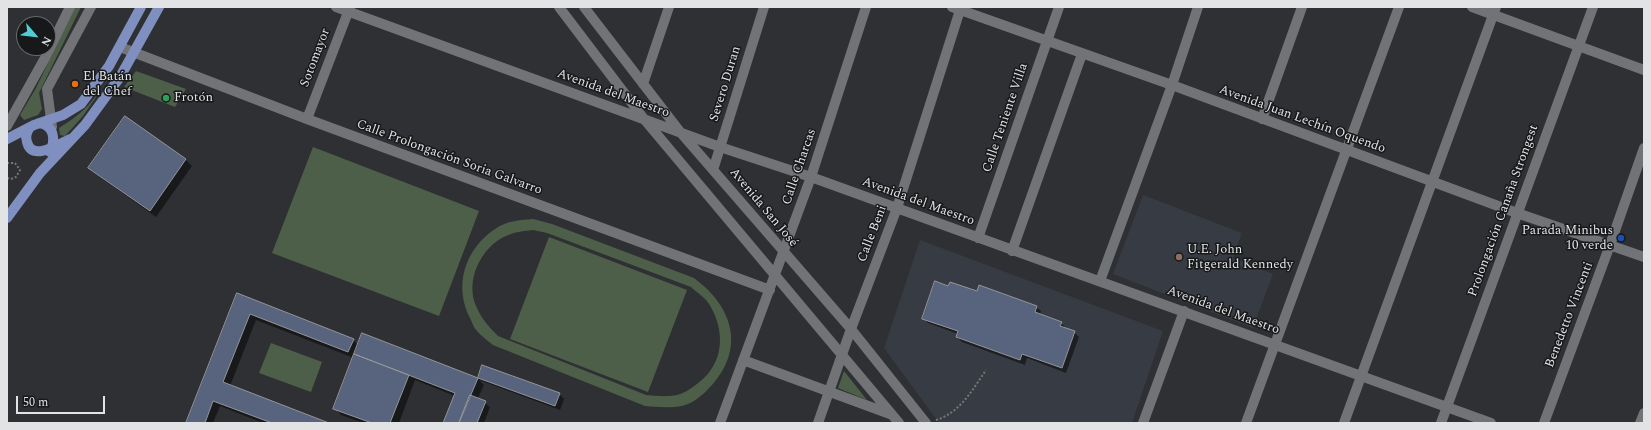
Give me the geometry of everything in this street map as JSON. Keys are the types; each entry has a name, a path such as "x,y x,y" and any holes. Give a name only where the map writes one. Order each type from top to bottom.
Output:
{"main road":[{"path":"11,137 34,125 63,115 81,104 109,66 141,7"},
{"path":"7,218 40,173 86,125 120,77 159,7"},
{"path":"34,125 48,126 52,142 40,173"},
{"path":"34,125 26,136 28,145 36,151 40,152 52,142 74,137"}],"street":[{"path":"28,145 11,137 9,123 46,58 70,7"},
{"path":"52,142 47,88 90,7"},
{"name":"Avenida del Maestro","path":"336,7 349,9 681,133 811,177 1491,423"},
{"path":"559,7 644,119 898,423"},
{"name":"Avenida San José","path":"584,7 681,133 851,329 926,423"},
{"path":"643,84 669,7"},
{"name":"Severo Duran","path":"714,170 764,7"},
{"name":"Calle Charcas","path":"720,423 811,177 866,7"},
{"name":"Calle Teniente Villa","path":"978,238 1059,7"},
{"path":"1100,281 1172,85 1198,7"},
{"path":"1262,119 1302,7"},
{"path":"1246,423 1399,7"},
{"path":"1472,7 1495,11 1644,70"},
{"name":"Prolongación Canaña Strongest","path":"1441,423 1593,7"},
{"name":"Avenida Juan Lechín Oquendo","path":"958,8 1047,42 1172,85 1517,213 1644,257"},
{"name":"Calle Beni","path":"818,423 851,329 897,208 958,8"},
{"name":"Sotomayor","path":"307,119 349,9"},
{"path":"1344,423 1495,11"},
{"name":"Calle Prolongación Soria Galvarro","path":"120,47 307,119 770,290"},
{"path":"1012,250 1082,54"},
{"name":"Benedetto Vincenti","path":"1544,423 1644,148"},
{"path":"1143,423 1184,311"},
{"path":"743,360 891,414"},
{"path":"1640,423 1644,413"}],"path":[{"path":"7,163 12,162 18,165 19,173"},
{"path":"7,178 16,177 19,173 24,173"},
{"path":"931,423 944,418 965,402 986,370"}],"shaded area":[{"path":"1143,195 1242,233 1233,258 1273,274 1253,328 1113,274"},
{"path":"920,240 1163,331 1132,423 939,423 884,348"}],"green space":[{"path":"75,7 81,7 39,93 42,109 38,115 24,120 20,115 36,88 51,56 56,56 56,46"},
{"name":"Frotón","path":"136,71 186,89 175,107 124,87"},
{"path":"112,74 83,116 65,136 60,135 59,128 83,110"},
{"path":"313,147 479,211 439,316 272,253"},
{"path":"533,219 552,224 694,278 707,289 718,301 725,314 730,328 731,342 729,356 723,371 706,392 691,403 682,406 645,406 493,345 476,330 466,307 463,295 463,282 469,258 484,238 499,226 518,220","holes":["533,230 547,233 691,287 707,301 717,320 720,341 716,361 703,379 687,391 673,396 646,395 498,336 480,314 473,296 474,275 478,265 489,248 506,236"]},
{"path":"549,237 687,290 648,392 510,339"},
{"path":"271,343 322,362 311,392 259,373"},
{"path":"844,371 867,400 838,388"}],"building":[{"path":"125,116 186,159 150,211 88,168"},
{"path":"935,281 948,286 950,282 977,291 979,285 1037,306 1035,312 1062,322 1060,326 1075,331 1062,368 1022,354 1020,360 956,337 958,331 922,319"},
{"path":"237,293 354,339 348,352 250,314 223,382 329,423 272,423 213,401 205,423 186,423"},
{"path":"362,333 478,378 459,423 443,423 455,393 354,354"},
{"path":"354,354 409,375 390,423 372,423 333,409"},
{"path":"482,365 560,393 555,406 478,378"},
{"path":"470,395 486,401 477,423 459,423"}],"place":[{"name":"El Batán del Chef","path":"75,84"},
{"name":"Frotón","path":"166,98"},
{"name":"Parada Minibus 10 verde","path":"1621,238"},
{"name":"U.E. John Fitgerald Kennedy","path":"1179,257"}]}
